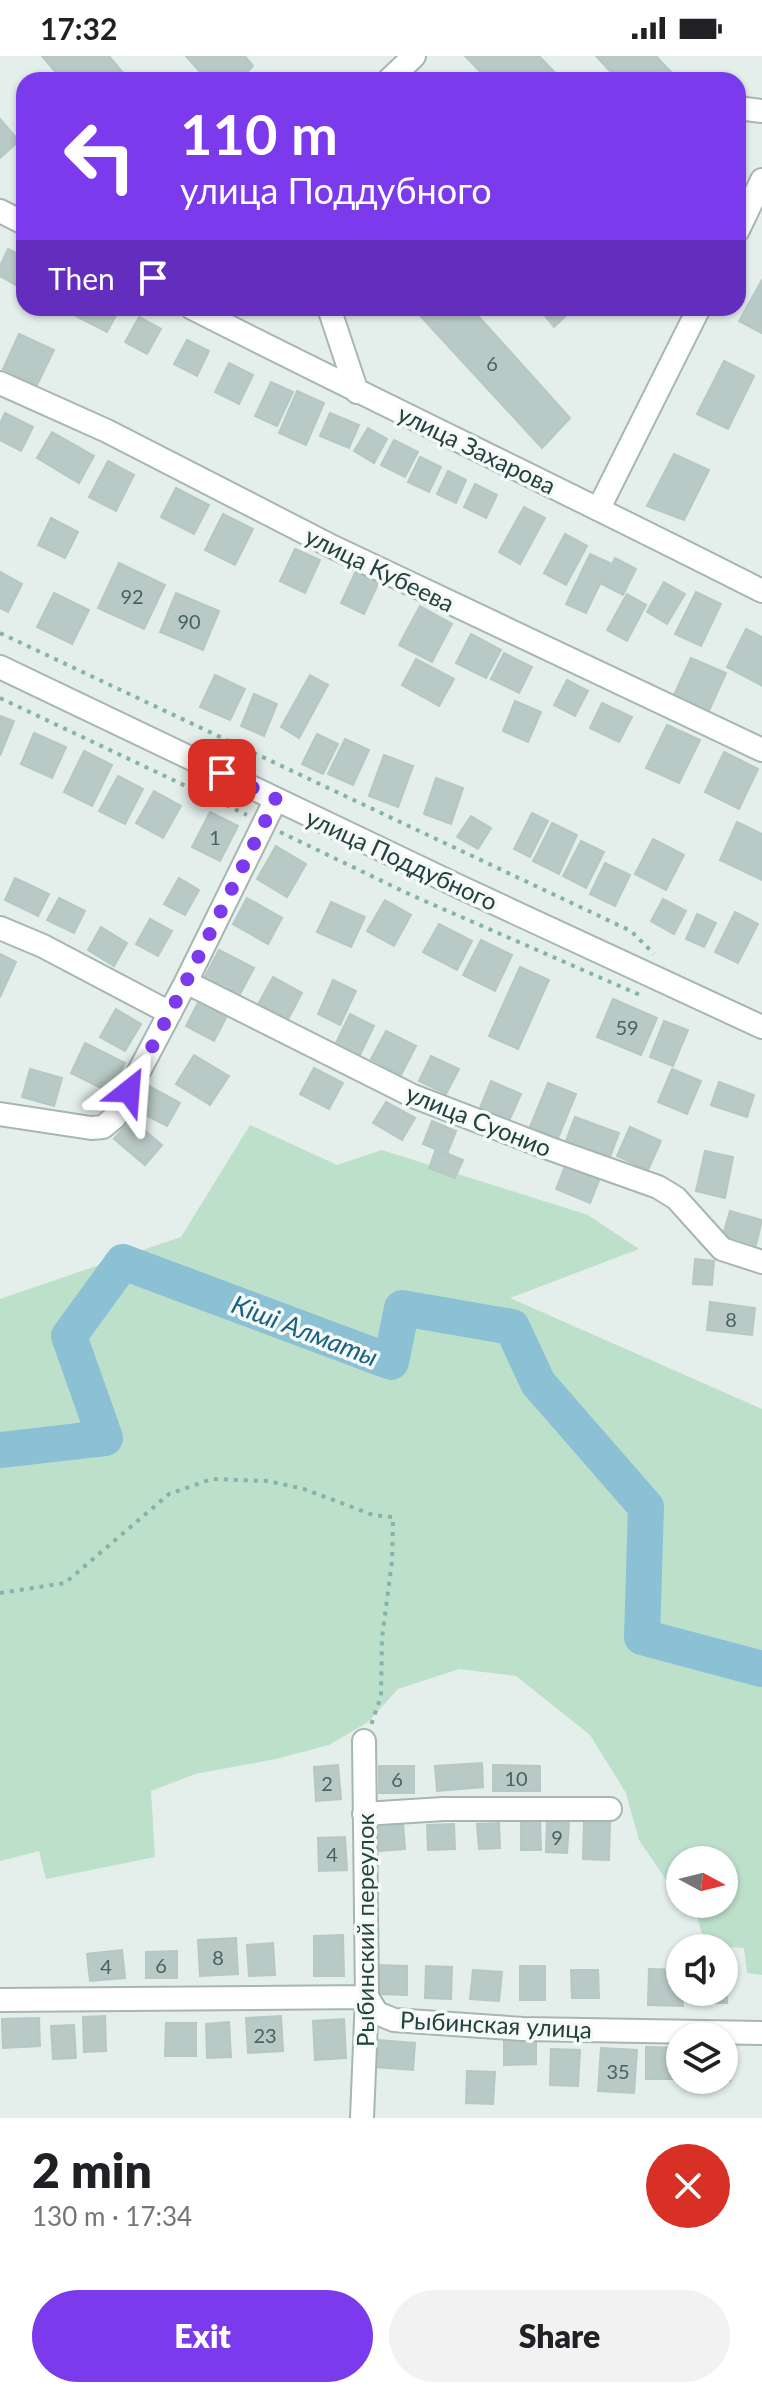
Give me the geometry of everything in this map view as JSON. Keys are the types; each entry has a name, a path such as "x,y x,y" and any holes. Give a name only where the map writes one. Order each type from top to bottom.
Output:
{"street":[{"path":"397,72 414,56"},
{"path":"746,213 762,180"},
{"name":"улица Захарова","path":"208,316 762,591"},
{"path":"332,316 357,392"},
{"path":"599,508 695,316"},
{"name":"улица Кубеева","path":"0,383 107,431 333,547 762,750"},
{"name":"улица Поддубного","path":"0,667 762,1027"},
{"path":"0,1114 91,1128 103,1127 115,1117 276,799"},
{"path":"0,928 43,946 170,1013"},
{"name":"улица Суонио","path":"186,982 413,1096 658,1187 676,1198 722,1249 762,1262"},
{"name":"Рыбинский переулок","path":"362,2118 367,1997 364,1741"},
{"path":"364,1814 443,1809 610,1809"},
{"name":"Рыбинская улица","path":"0,2000 367,1997 377,2013 394,2020 523,2029 762,2033"}],"path":[{"path":"0,633 631,931 665,964"},
{"path":"0,698 213,796 411,895 652,1001"},
{"path":"0,1593 65,1583 169,1494 212,1479 268,1481 304,1489 373,1515 393,1517 392,1561 382,1638 381,1696 364,1741"}],"green space":[{"path":"250,1125 337,1165 382,1150 588,1215 639,1249 510,1298 762,1409 762,1975 747,1973 744,1948 738,1948 738,1934 702,1934 698,1918 738,1918 738,1846 666,1846 666,1880 639,1840 626,1793 590,1735 516,1676 459,1669 398,1689 368,1722 329,1745 276,1759 195,1774 151,1791 155,1857 46,1879 39,1851 0,1861 0,1299 181,1237"}],"building":[{"path":"42,56 109,56 122,72 55,72"},
{"path":"186,56 245,56 253,66 247,72 200,72"},
{"path":"465,56 539,56 554,72 480,72"},
{"path":"596,56 656,56 671,72 611,72"},
{"path":"0,119 16,138 16,144 0,158"},
{"path":"8,249 16,253 16,285 0,276 0,266"},
{"path":"762,280 762,333 739,321 742,316 746,316 746,309"},
{"path":"76,316 116,316 107,332"},
{"path":"420,316 478,316 570,418 542,448"},
{"path":"545,316 566,316 554,327"},
{"path":"139,317 161,329 147,354 125,342"},
{"path":"19,334 54,350 37,385 3,369"},
{"path":"187,340 209,351 197,376 174,364"},
{"path":"724,361 754,376 728,429 697,414"},
{"path":"229,363 253,375 239,404 215,392"},
{"path":"271,382 293,392 277,426 255,416"},
{"path":"297,391 324,403 306,445 279,433"},
{"path":"5,413 33,427 21,451 0,440 0,424"},
{"path":"330,413 359,425 349,448 320,436"},
{"path":"368,428 387,439 374,463 354,451"},
{"path":"52,432 94,456 79,483 37,458"},
{"path":"394,440 418,452 405,477 381,465"},
{"path":"674,454 709,470 684,520 647,506"},
{"path":"420,457 441,467 429,492 408,482"},
{"path":"108,461 134,475 116,511 89,497"},
{"path":"448,471 466,480 456,503 437,494"},
{"path":"475,484 497,495 486,518 464,507"},
{"path":"176,488 209,505 194,534 161,517"},
{"path":"524,507 545,518 520,564 499,552"},
{"path":"223,514 253,529 235,565 205,550"},
{"path":"51,518 78,532 65,558 38,545"},
{"path":"565,534 587,546 566,585 544,573"},
{"path":"295,549 320,560 305,593 280,581"},
{"path":"590,554 610,563 586,613 566,604"},
{"path":"615,558 636,569 623,595 602,584"},
{"path":"119,563 165,585 144,629 98,608"},
{"path":"356,571 379,582 364,614 341,603"},
{"path":"0,572 22,584 8,612 0,608"},
{"path":"664,582 685,594 667,624 647,612"},
{"path":"696,592 721,604 701,646 675,634"},
{"path":"54,593 89,610 72,644 37,627"},
{"path":"176,593 219,611 203,650 160,632"},
{"path":"627,594 646,605 627,641 607,630"},
{"path":"420,606 452,624 432,662 399,645"},
{"path":"746,629 762,637 761,685 727,667"},
{"path":"471,634 501,650 486,678 456,663"},
{"path":"504,653 532,667 519,693 491,679"},
{"path":"691,658 726,673 708,713 673,697"},
{"path":"416,659 454,679 439,706 402,685"},
{"path":"215,675 245,689 230,720 200,707"},
{"path":"310,675 328,685 299,738 281,727"},
{"path":"567,680 588,691 575,716 554,705"},
{"path":"254,694 277,704 264,736 241,726"},
{"path":"515,701 541,712 528,742 503,731"},
{"path":"602,703 632,717 619,742 590,728"},
{"path":"0,716 14,721 0,756"},
{"path":"667,725 700,740 679,783 646,768"},
{"path":"34,733 66,747 52,778 21,764"},
{"path":"317,734 338,744 323,774 302,764"},
{"path":"345,739 369,750 353,785 328,774"},
{"path":"84,751 112,765 92,806 64,792"},
{"path":"724,752 758,769 739,809 705,792"},
{"path":"384,755 413,766 398,807 369,796"},
{"path":"118,776 143,789 125,824 99,811"},
{"path":"436,778 463,788 451,824 424,814"},
{"path":"154,791 181,806 163,838 136,823"},
{"path":"210,812 238,826 220,861 192,847"},
{"path":"532,813 548,821 530,857 514,849"},
{"path":"471,816 491,828 478,849 457,837"},
{"path":"737,822 762,834 762,880 720,860"},
{"path":"552,823 577,835 559,874 533,861"},
{"path":"653,839 684,855 666,890 635,874"},
{"path":"581,841 604,852 586,888 563,876"},
{"path":"276,846 306,864 287,897 257,879"},
{"path":"605,863 630,875 615,906 590,894"},
{"path":"15,878 49,894 38,916 5,900"},
{"path":"179,878 199,890 185,915 164,904"},
{"path":"59,898 85,911 74,933 47,920"},
{"path":"247,898 282,918 268,944 233,924"},
{"path":"663,899 686,911 674,934 651,921"},
{"path":"385,900 411,915 394,946 367,931"},
{"path":"331,902 365,917 351,947 317,932"},
{"path":"735,912 758,924 738,963 715,952"},
{"path":"697,914 716,923 704,947 686,939"},
{"path":"150,919 172,931 158,956 136,944"},
{"path":"439,924 472,941 457,970 423,952"},
{"path":"101,927 127,943 114,966 88,950"},
{"path":"481,940 512,955 495,991 463,975"},
{"path":"219,950 254,968 239,996 204,978"},
{"path":"0,954 16,962 0,997"},
{"path":"520,967 549,980 518,1049 489,1036"},
{"path":"273,977 302,993 285,1025 255,1010"},
{"path":"333,980 356,991 340,1025 318,1014"},
{"path":"200,999 228,1014 214,1041 186,1026"},
{"path":"613,999 657,1018 641,1055 597,1037"},
{"path":"116,1009 141,1024 125,1051 100,1037"},
{"path":"350,1014 374,1026 358,1059 334,1047"},
{"path":"664,1021 688,1030 673,1066 650,1057"},
{"path":"386,1031 416,1046 401,1075 371,1059"},
{"path":"85,1043 125,1063 111,1093 71,1073"},
{"path":"194,1055 229,1076 210,1105 176,1084"},
{"path":"431,1056 459,1069 446,1094 419,1081"},
{"path":"314,1068 343,1083 329,1109 300,1094"},
{"path":"30,1069 62,1078 54,1106 22,1097"},
{"path":"672,1069 701,1081 687,1114 658,1102"},
{"path":"491,1081 521,1094 509,1121 480,1108"},
{"path":"719,1082 754,1095 747,1117 711,1105"},
{"path":"548,1083 576,1094 558,1138 530,1127"},
{"path":"147,1085 180,1103 167,1126 134,1109"},
{"path":"386,1102 415,1118 402,1140 373,1123"},
{"path":"575,1117 619,1133 608,1162 564,1146"},
{"path":"131,1119 162,1145 145,1165 114,1139"},
{"path":"432,1121 456,1131 447,1154 423,1144"},
{"path":"630,1127 661,1141 648,1170 617,1156"},
{"path":"436,1149 463,1160 455,1178 429,1168"},
{"path":"705,1151 733,1157 725,1198 696,1191"},
{"path":"566,1164 600,1178 590,1203 556,1189"},
{"path":"730,1211 762,1220 756,1245 723,1235"},
{"path":"695,1259 714,1261 712,1285 693,1284"},
{"path":"710,1302 755,1308 752,1335 707,1330"},
{"path":"482,1763 483,1787 437,1791 435,1766"},
{"path":"338,1765 341,1799 316,1801 314,1767"},
{"path":"493,1765 540,1766 540,1791 493,1791"},
{"path":"379,1766 414,1766 414,1793 379,1793"},
{"path":"540,1820 541,1850 521,1850 521,1821"},
{"path":"547,1821 569,1823 567,1853 546,1852"},
{"path":"584,1822 610,1823 609,1860 583,1859"},
{"path":"403,1823 405,1849 379,1851 377,1825"},
{"path":"499,1823 500,1848 479,1849 477,1824"},
{"path":"454,1824 455,1849 428,1850 427,1825"},
{"path":"345,1837 347,1870 319,1871 318,1838"},
{"path":"343,1935 344,1976 314,1976 314,1936"},
{"path":"236,1938 238,1974 200,1976 198,1940"},
{"path":"273,1943 275,1975 249,1976 247,1945"},
{"path":"122,1950 125,1978 90,1981 87,1954"},
{"path":"177,1951 177,1978 146,1978 146,1952"},
{"path":"377,1965 407,1966 407,1995 377,1994"},
{"path":"426,1966 452,1967 451,1999 425,1998"},
{"path":"520,1966 545,1966 545,2000 520,2000"},
{"path":"649,1969 666,1970 666,2006 648,2005"},
{"path":"473,1970 502,1972 499,2001 470,1999"},
{"path":"571,1970 598,1970 599,1998 572,1998"},
{"path":"105,2016 106,2051 84,2052 83,2017"},
{"path":"281,2016 283,2051 248,2053 246,2018"},
{"path":"39,2018 40,2046 3,2048 2,2019"},
{"path":"344,2019 346,2058 315,2060 313,2021"},
{"path":"229,2022 231,2057 207,2058 206,2024"},
{"path":"166,2023 196,2023 196,2056 165,2056"},
{"path":"74,2025 76,2058 53,2059 51,2026"},
{"path":"504,2037 536,2037 536,2064 504,2065"},
{"path":"378,2040 415,2043 413,2070 375,2067"},
{"path":"646,2047 666,2048 666,2079 646,2079"},
{"path":"601,2048 637,2050 634,2093 598,2091"},
{"path":"551,2049 580,2050 578,2086 550,2085"},
{"path":"467,2071 495,2072 493,2104 466,2103"}],"waterway":[{"name":"Кіші Алматы","path":"0,1450 105,1438 69,1336 123,1262 391,1362 402,1308 512,1327 538,1383 646,1507 642,1637 762,1669"}],"route":[{"path":"129,1091 276,799 222,773"}]}
